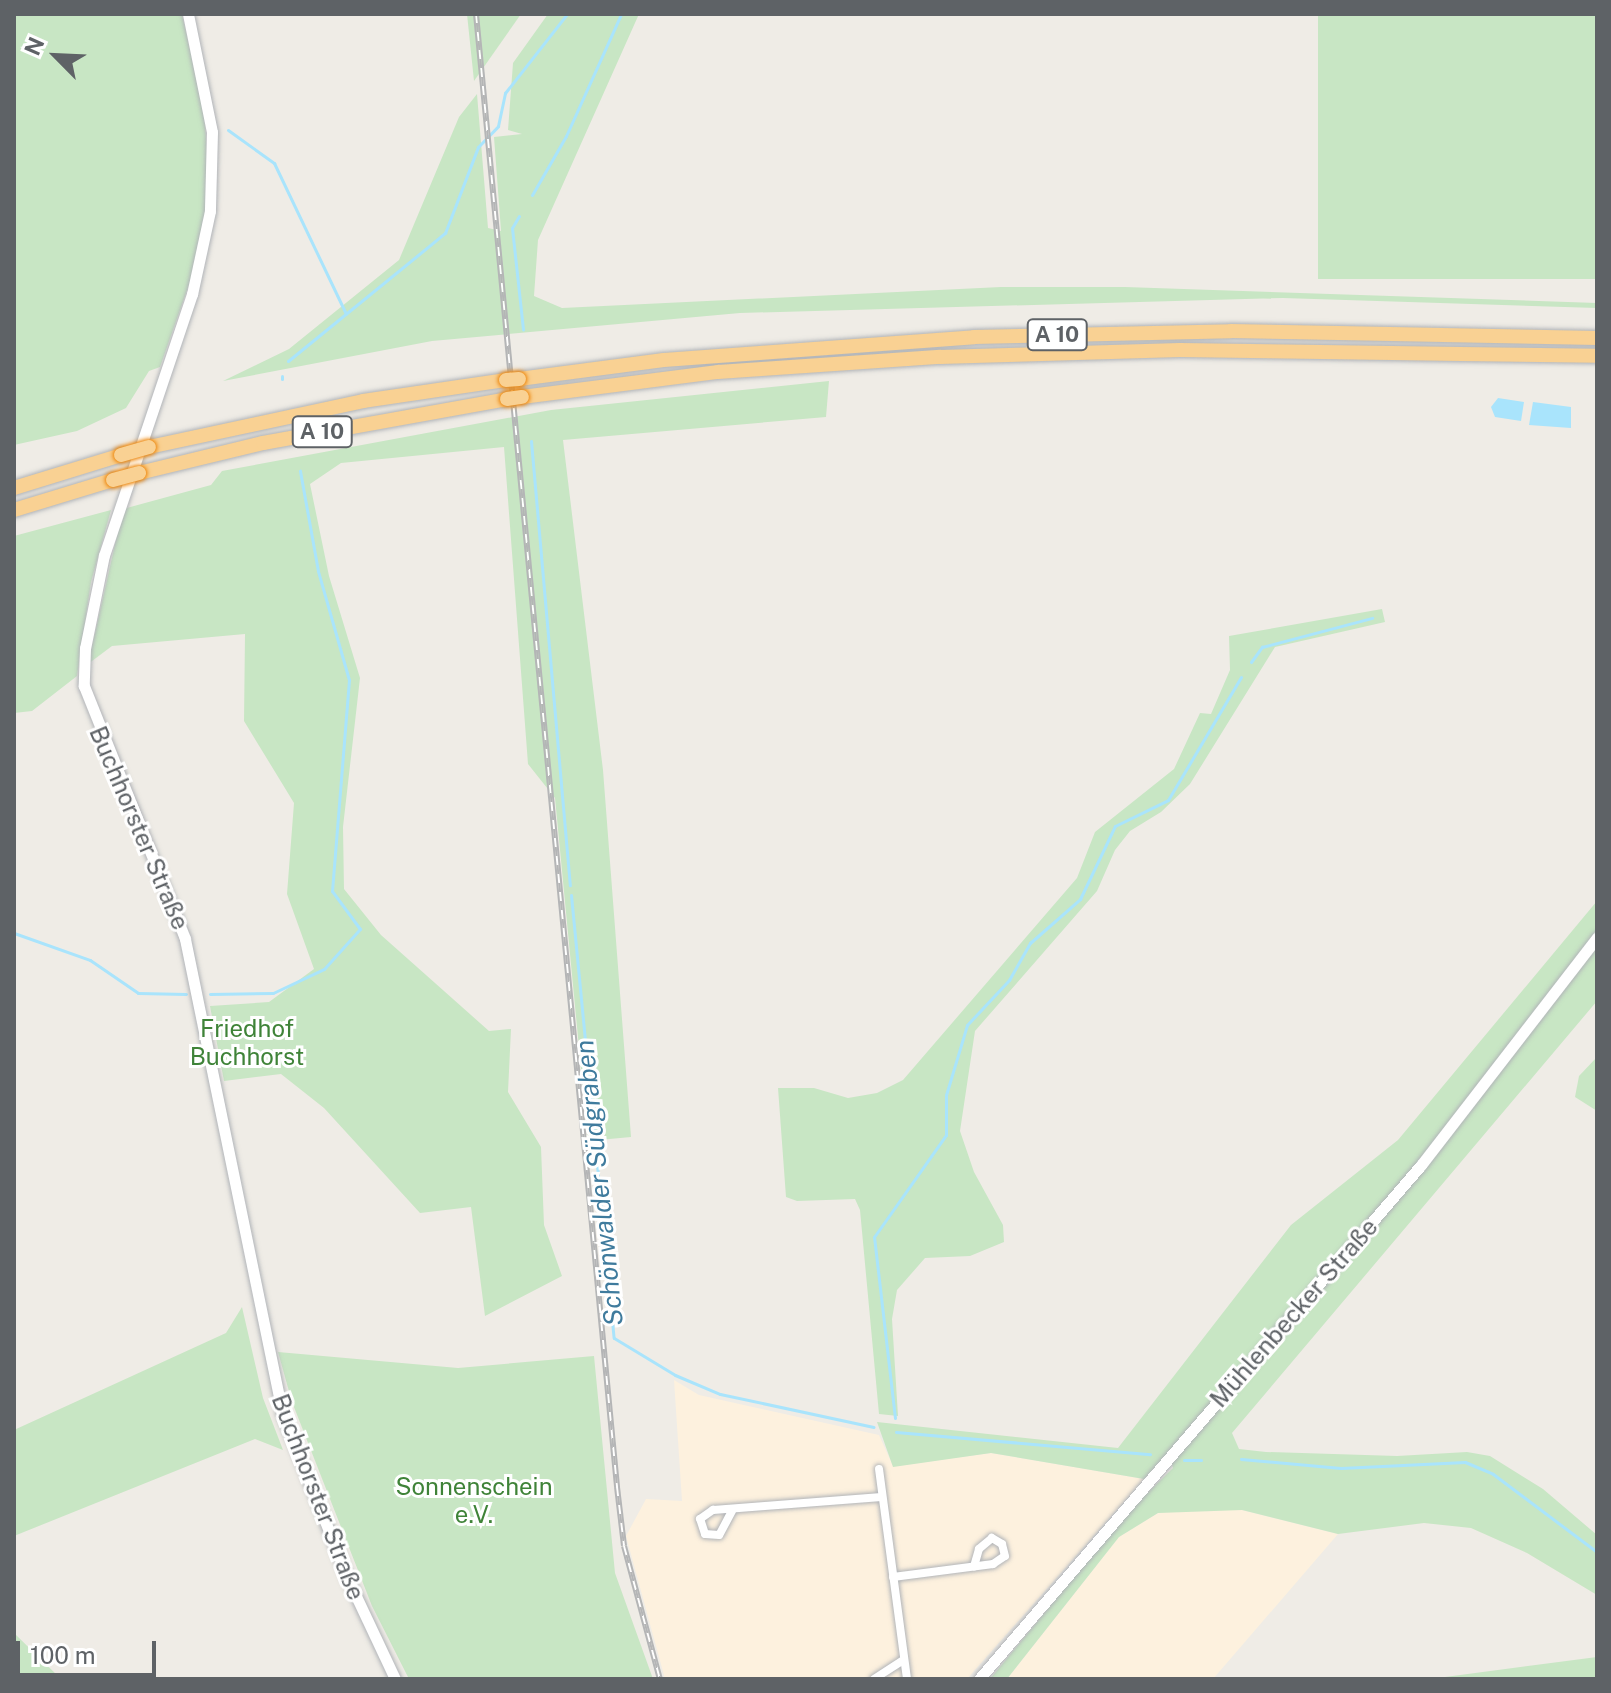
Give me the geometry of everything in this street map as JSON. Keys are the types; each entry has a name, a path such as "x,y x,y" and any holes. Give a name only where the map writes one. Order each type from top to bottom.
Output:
{"highway":[{"name":"A 10","path":"14,488 149,447 363,401 679,359 974,337 1231,331 1597,338"},
{"name":"A 10","path":"14,510 139,473 263,443 515,398 718,372 940,357 1180,350 1597,356"}],"main road":[{"name":"Buchhorster Straße","path":"188,14 212,132 209,222 192,294 104,555 89,627 84,686 185,939 282,1413 348,1579 395,1679"},
{"name":"Mühlenbecker Straße","path":"979,1679 1421,1165 1597,937"}],"street":[{"path":"879,1469 902,1661 907,1679"},
{"path":"732,1511 881,1497"},
{"path":"893,1577 974,1566"},
{"path":"874,1679 902,1661"}],"shaded area":[{"path":"674,1380 699,1395 879,1435 893,1466 991,1453 1144,1479 967,1679 665,1679 626,1536 646,1499 682,1501"},
{"path":"1190,1509 1242,1510 1338,1534 1213,1679 1007,1679 1119,1537 1158,1513"}],"green space":[{"path":"14,14 182,14 204,114 208,162 205,211 193,273 160,367 149,371 126,408 77,431 14,445"},
{"path":"467,14 521,14 474,81"},
{"path":"548,14 639,14 538,240 534,296 562,308 1001,287 1125,287 1597,303 1597,308 1283,298 740,313 432,341 223,381 289,349 399,260 459,117 477,94 488,228 501,231 494,137 522,134 508,130 513,63"},
{"path":"1318,14 1597,14 1597,279 1318,279"},
{"name":"Friedhof Buchhorst","path":"829,381 826,417 563,440 603,770 631,1137 588,1141 555,798 528,764 504,447 341,463 310,484 329,576 360,678 343,827 344,889 381,935 489,1031 511,1029 508,1092 541,1147 544,1225 562,1276 485,1316 471,1207 420,1213 324,1108 281,1074 224,1081 210,1006 269,1002 314,969 287,894 294,803 244,721 245,634 112,646 88,664 123,509 211,485 222,471 551,410"},
{"path":"111,510 91,582 77,676 32,711 14,713 14,536"},
{"path":"1382,609 1385,622 1275,647 1190,784 1161,812 1130,831 1115,850 1097,891 975,1031 960,1131 974,1172 1003,1225 1004,1242 970,1256 925,1258 897,1290 892,1319 898,1416 879,1414 860,1210 855,1199 797,1201 786,1197 778,1088 814,1088 848,1098 877,1093 903,1080 1077,878 1095,832 1174,769 1200,713 1211,714 1230,670 1229,636"},
{"path":"1597,901 1597,1001 1232,1433 1239,1449 1266,1452 1397,1456 1467,1452 1490,1456 1543,1489 1597,1535 1597,1595 1527,1553 1471,1528 1424,1523 1338,1534 1242,1510 1158,1513 1119,1537 1007,1679 990,1679 1126,1514 1173,1468 1169,1452 1144,1479 991,1453 893,1467 877,1422 1118,1448 1291,1225 1398,1140"},
{"path":"1597,1057 1597,1111 1575,1097 1579,1076"},
{"path":"242,1307 263,1398 283,1450 255,1439 14,1536 14,1430 226,1333"},
{"name":"Sonnenschein e.V.","path":"278,1352 458,1368 594,1356 615,1573 653,1679 409,1679 372,1606 292,1402"},
{"path":"14,1633 61,1679 14,1679"},
{"path":"1597,1657 1597,1678 1430,1679"}],"water":[{"path":"1498,398 1524,402 1521,421 1495,417 1491,407"},
{"path":"1533,402 1571,407 1571,428 1529,425"}],"waterway":[{"path":"288,361 445,233 478,147 498,126 505,93 567,14"},
{"name":"Schönwalder Südgraben","path":"532,195 566,136 621,14"},
{"path":"228,130 274,163 346,314"},
{"name":"Schönwalder Südgraben","path":"519,216 512,228 523,329"},
{"name":"Schönwalder Südgraben","path":"531,441 570,885"},
{"path":"210,994 273,993 324,969 360,929 332,891 349,680 318,571 300,471"},
{"path":"1251,662 1262,647 1372,618"},
{"path":"895,1418 874,1237 946,1135 946,1095 967,1025 1009,980 1030,943 1080,899 1115,826 1168,800 1241,677"},
{"name":"Schönwalder Südgraben","path":"571,895 614,1338 675,1375 720,1394 874,1427"},
{"path":"14,933 90,960 138,993 186,994"},
{"name":"Schönwalder Südgraben","path":"896,1432 1150,1454"},
{"name":"Schönwalder Südgraben","path":"1241,1459 1341,1468 1465,1462 1493,1474 1597,1552"},
{"name":"Schönwalder Südgraben","path":"1184,1460 1201,1460"}],"railway":[{"path":"476,14 617,1487 624,1546 660,1679"}]}
